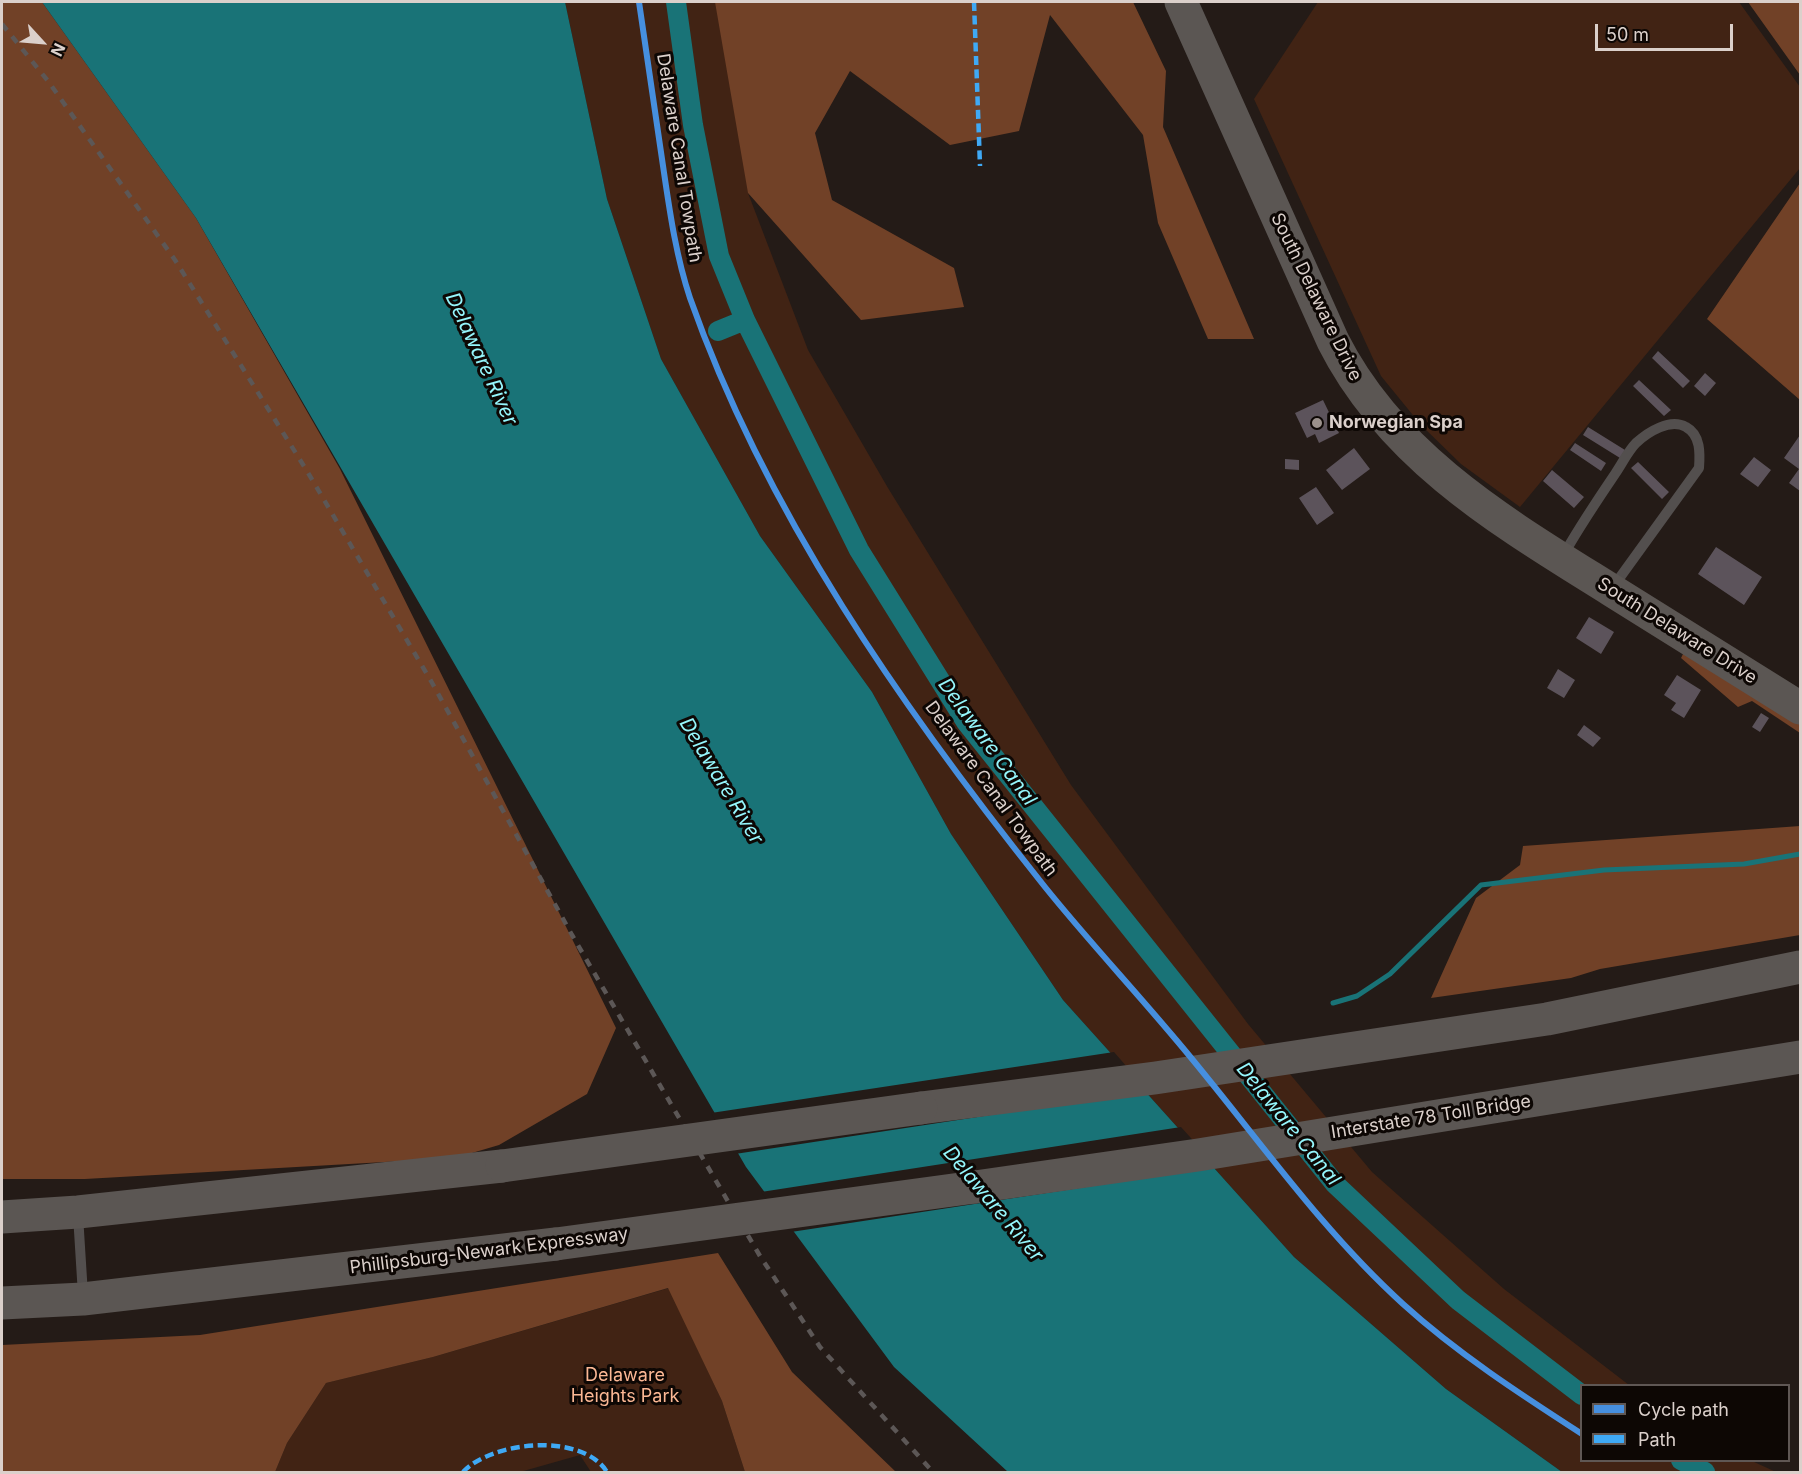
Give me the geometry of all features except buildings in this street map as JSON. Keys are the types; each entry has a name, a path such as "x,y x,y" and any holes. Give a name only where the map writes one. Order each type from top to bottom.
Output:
{"highway":[{"name":"South Delaware Drive","path":"1181,2 1333,341 1359,387 1387,422 1441,475 1500,519 1800,708"},
{"path":"2,1216 78,1212 502,1166 1155,1078 1547,1019 1800,967"},
{"name":"Interstate 78 Toll Bridge","path":"975,1187 1198,1155 1800,1057"},
{"name":"Phillipsburg-Newark Expressway","path":"2,1303 83,1299 556,1244 975,1187"}],"lane":[{"path":"1561,559 1578,528 1635,444 1652,431 1669,424 1685,426 1695,436 1700,452 1699,468 1611,590"},
{"path":"78,1212 83,1299"}],"green space":[{"path":"565,2 826,2 748,193 808,350 888,488 1071,785 1248,1024 1372,1172 1504,1289 1628,1384 1580,1384 1580,1462 1754,1462 1776,1472 1562,1472 1446,1389 1294,1257 1063,1000 951,834 872,692 760,536 661,359 607,199"},
{"path":"1318,2 1739,2 1800,87 1800,168 1520,507 1461,464 1421,425 1381,376 1254,99"},
{"name":"Delaware Heights Park","path":"669,1288 722,1401 745,1472 591,1472 580,1455 520,1472 275,1472 287,1443 326,1383 433,1357"}],"shaded area":[{"path":"2,2 42,2 196,218 340,469 616,1028 587,1094 499,1145 455,1158 85,1179 2,1179"},
{"path":"715,2 1133,2 1166,71 1163,127 1254,339 1208,339 1158,223 1143,135 1050,15 1019,131 950,145 850,71 815,133 832,200 954,268 964,307 861,320 748,193"},
{"path":"1748,2 1800,2 1800,75"},
{"path":"1800,183 1800,400 1707,319"},
{"path":"1684,652 1800,721 1800,733 1752,701 1738,707 1681,658"},
{"path":"1800,826 1800,935 1600,969 1571,978 1431,998 1476,898 1520,865 1523,846"},
{"path":"718,1253 792,1372 896,1472 745,1472 722,1401 668,1288 433,1357 326,1383 287,1443 275,1472 2,1472 2,1345 200,1335"}],"water":[{"name":"Delaware River","path":"42,2 565,2 607,199 661,359 760,536 872,692 951,834 1063,1000 1294,1257 1446,1389 1562,1472 1008,1472 894,1367 746,1167 196,218"}],"pier":[{"path":"1114,1052 1148,1091 735,1154 711,1113"},
{"path":"1181,1127 1217,1167 791,1232 761,1192"}],"waterway":[{"name":"Delaware Canal","path":"676,2 693,125 719,256 745,320 859,550 966,722 1335,1184 1458,1300 1580,1393"},
{"path":"718,331 745,320"},
{"path":"1333,1003 1357,996 1390,974 1481,885 1604,870 1744,864 1800,854"},
{"name":"Delaware Canal","path":"1685,1462 1705,1472"}],"railway":[{"path":"2,24 48,81 175,260 307,471 431,681 572,935 760,1256 820,1347 933,1472"}],"marked path":[{"path":"974,2 980,166"},
{"path":"463,1472 476,1461 494,1453 536,1445 558,1446 578,1451 595,1459 607,1472"}],"cycle path":[{"name":"Delaware Canal Towpath","path":"639,2 676,247 690,298 721,378 758,456 798,532 890,679 940,750 1045,887 1172,1035 1341,1241 1403,1304 1445,1339 1512,1388 1580,1433"}],"place":[{"name":"Norwegian Spa","path":"1317,423"}]}
